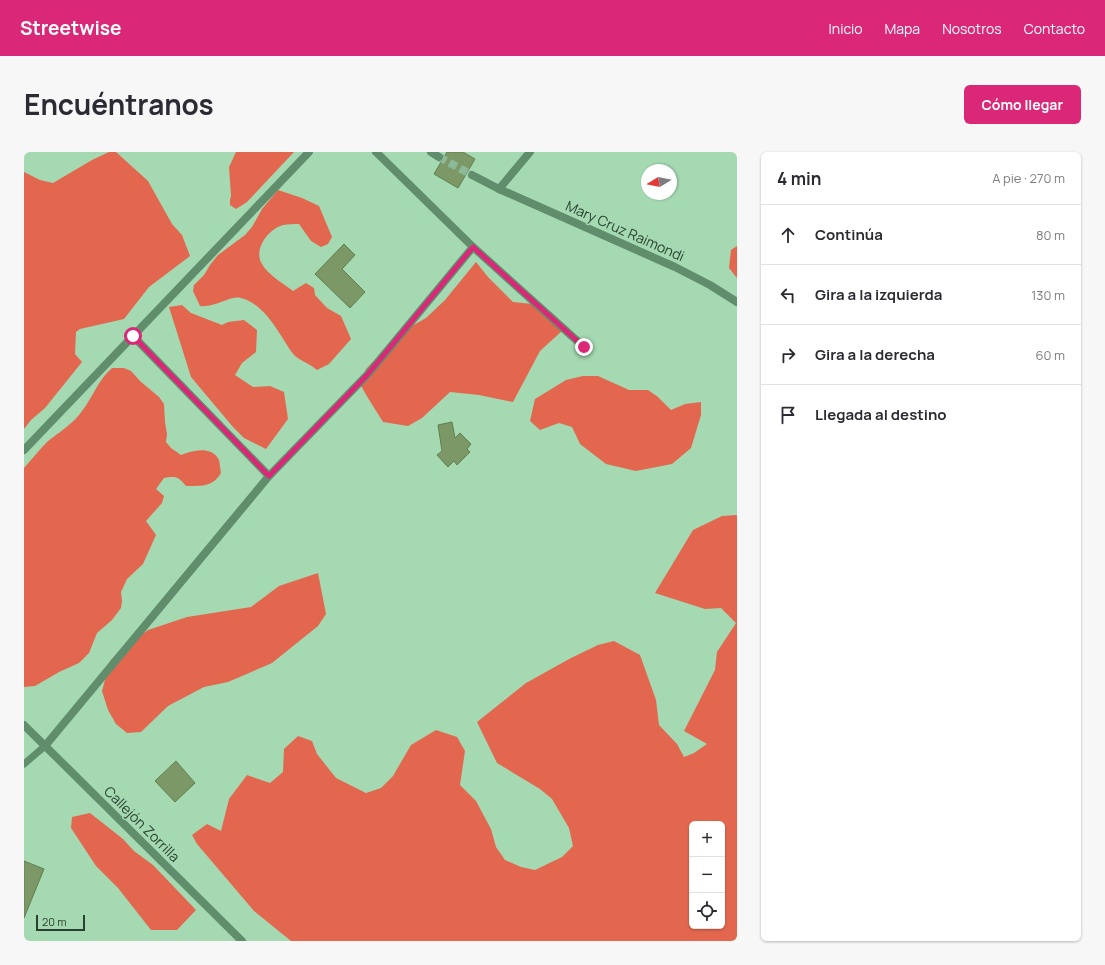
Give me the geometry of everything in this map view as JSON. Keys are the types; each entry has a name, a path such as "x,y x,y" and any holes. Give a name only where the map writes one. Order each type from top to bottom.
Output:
{"street":[{"path":"24,450 309,152"},
{"path":"376,152 473,247 584,347"},
{"path":"431,152 440,157"},
{"path":"499,189 530,152"},
{"name":"Mary Cruz Raimondi","path":"472,175 499,189 675,267 710,285 737,302"},
{"path":"45,746 269,476 368,374 473,247"},
{"path":"133,336 269,476"},
{"name":"Callejón Zorrilla","path":"24,725 242,941"}],"lane":[{"path":"24,764 45,746"}],"shaded area":[{"path":"109,152 116,152 148,181 172,224 182,235 190,256 149,287 124,319 80,329 76,332 75,354 82,362 45,408 31,420 24,429 24,172 40,180 53,183 92,160"},
{"path":"236,152 294,152 247,202 236,209 230,205 231,196 229,167"},
{"path":"278,190 302,198 319,206 332,237 328,244 321,247 311,241 299,224 283,225 277,227 267,235 259,253 264,268 276,279 293,291 306,283 314,288 315,295 327,308 341,316 351,339 329,364 317,370 294,355 272,322 258,307 241,298 232,298 211,305 200,306 193,291 194,285 204,275 218,255 245,235 252,227 262,209"},
{"path":"737,246 737,278 729,268 731,250"},
{"path":"476,262 488,277 513,302 533,304 563,330 540,351 513,402 479,395 450,392 422,418 408,426 383,422 360,384 366,369 403,331 426,318 445,300"},
{"path":"182,305 191,313 222,325 228,322 244,320 257,330 256,352 242,363 235,375 253,387 270,386 284,392 288,419 266,449 244,438 191,377 169,307"},
{"path":"112,368 124,368 131,371 140,381 159,397 164,404 167,434 166,442 171,448 181,455 202,450 212,453 219,460 221,473 214,481 202,486 186,486 181,480 176,478 164,478 156,489 164,496 162,503 146,521 156,535 143,564 127,579 121,592 121,608 112,620 97,633 89,653 79,663 59,672 35,686 24,687 24,468 47,442 79,415 99,383"},
{"path":"583,376 598,376 629,390 648,390 658,397 671,410 685,404 701,402 701,415 691,448 672,464 636,471 606,464 580,444 572,427 559,423 540,430 530,421 535,399 566,380"},
{"path":"737,515 737,941 291,941 254,911 197,844 192,835 207,824 221,831 229,799 247,775 270,783 283,772 284,749 298,736 312,741 317,754 336,778 366,793 381,788 393,776 411,745 436,730 457,737 465,751 460,785 476,801 491,829 496,847 505,860 521,867 535,870 562,857 573,846 569,828 552,799 540,789 497,763 477,722 526,683 598,645 614,641 640,655 656,700 659,725 677,744 684,757 694,753 707,744 684,731 715,670 717,652 736,623 721,608 705,609 655,593 693,530 722,516"},
{"path":"318,573 326,614 318,626 272,663 228,682 204,687 168,706 141,732 127,733 116,724 108,710 102,691 110,661 120,650 148,630 187,617 251,607 279,586"},
{"path":"90,813 123,839 134,851 153,865 196,910 177,930 151,930 118,888 96,866 71,828 72,817"}],"building":[{"path":"447,152 463,152 475,159 458,188 434,174"},
{"path":"344,244 355,255 342,269 365,292 350,308 315,274"},
{"path":"452,422 455,438 460,433 471,444 467,449 470,452 457,465 454,461 448,467 437,455 442,451 438,425"},
{"path":"176,761 195,783 175,802 155,781"},
{"path":"24,861 44,869 24,918"}],"tunnel":[{"path":"439,157 472,175"}],"route":[{"path":"133,336 269,476 368,374 473,247 584,347"}]}
